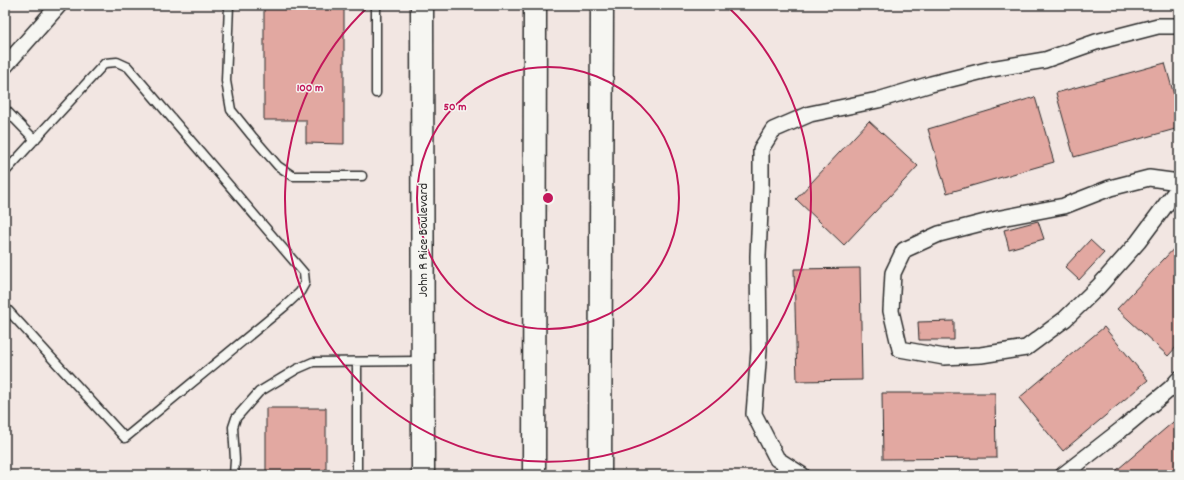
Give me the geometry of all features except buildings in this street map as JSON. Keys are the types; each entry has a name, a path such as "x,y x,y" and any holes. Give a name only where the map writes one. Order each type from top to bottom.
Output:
{"main road":[{"name":"John R Rice Boulevard","path":"422,5 423,475"},
{"path":"534,475 535,5"},
{"path":"600,475 602,5"}],"street":[{"path":"5,66 59,5"},
{"path":"802,475 777,459 754,414 759,350 758,256 761,149 773,130 810,114 878,100 931,84 991,69 1045,60 1096,42 1158,26 1179,26"},
{"path":"1179,182 1149,178 1110,188 1064,206 1000,218 939,234 904,250 893,273 891,311 900,349 944,357 1026,348 1065,319 1099,286 1138,242 1179,187"},
{"path":"1063,475 1122,429 1171,388 1179,379"}],"lane":[{"path":"229,5 226,80 232,110 245,127 278,166 293,176 362,176"},
{"path":"376,5 376,93"},
{"path":"5,172 36,140 105,63 117,62 128,67 304,273 306,283 300,292 284,307 125,438 5,307"},
{"path":"5,110 36,140"},
{"path":"234,475 233,427 236,418 259,392 297,369 313,362 422,361"},
{"path":"357,362 357,475"}]}
